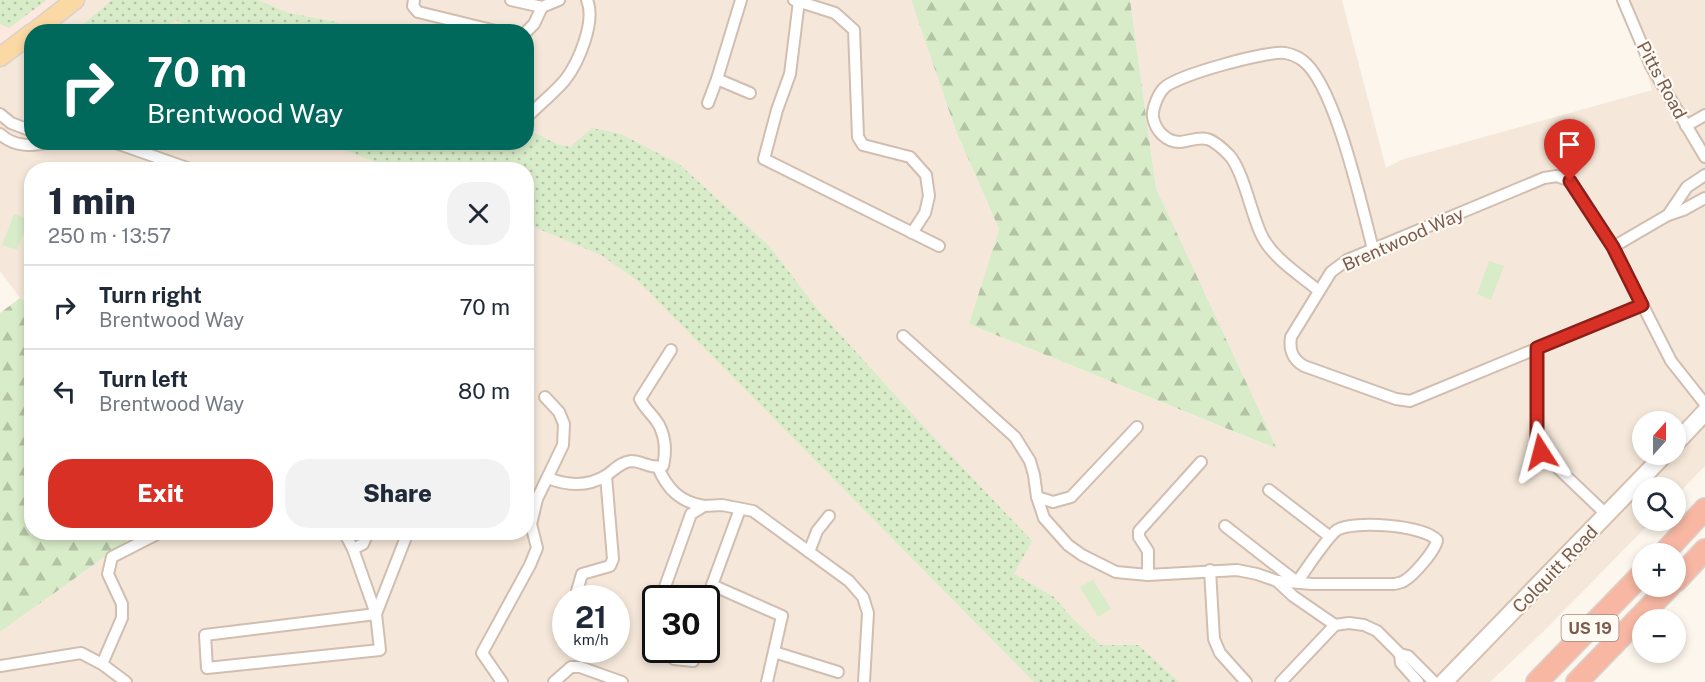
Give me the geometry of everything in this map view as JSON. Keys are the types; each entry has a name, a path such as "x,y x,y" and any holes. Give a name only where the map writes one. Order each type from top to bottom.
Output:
{"highway":[{"path":"1673,543 1705,509"},
{"path":"1686,570 1705,550"},
{"name":"US 19","path":"1537,682 1632,584"},
{"name":"US 19","path":"1577,682 1659,597"}],"main road":[{"path":"44,24 75,0"},
{"path":"0,57 24,39"}],"street":[{"path":"414,0 413,6 418,12 467,24"},
{"path":"511,0 542,7 559,0"},
{"path":"534,110 565,80 578,56 589,27 590,8 587,0"},
{"path":"708,103 741,0"},
{"name":"Pitts Road","path":"1623,0 1651,66 1686,126 1701,141 1705,157"},
{"path":"912,233 925,213 929,196 926,175 910,157 863,145 858,137 854,30 835,13 796,1 790,74 777,110 764,159 912,233 939,246"},
{"path":"534,24 542,7"},
{"path":"1319,291 1280,258 1262,236 1239,169 1221,147 1209,139 1195,138 1179,142 1165,138 1155,128 1152,114 1164,88 1176,81 1254,56 1284,53 1301,60 1310,68 1323,88 1341,130 1373,249"},
{"path":"717,79 750,93"},
{"path":"0,114 11,123 24,128"},
{"path":"1686,126 1705,115"},
{"path":"0,134 4,138 24,145"},
{"path":"136,150 170,162"},
{"path":"1668,215 1687,187 1705,175"},
{"name":"Brentwood Way","path":"1642,305 1410,400 1396,399 1304,366 1293,357 1290,347 1291,337 1331,272 1347,260 1544,178 1557,176 1570,181 1613,247 1671,361 1705,404"},
{"path":"1613,247 1668,215 1705,198"},
{"path":"903,336 1015,437 1030,461 1044,518 1055,532 1082,555 1116,572 1149,575 1238,570 1276,581 1312,584 1394,584 1404,582 1433,551 1437,540 1427,532 1403,526 1340,528 1329,536 1297,582"},
{"path":"1537,348 1537,442 1541,452 1607,515"},
{"path":"549,478 565,484 586,483 606,476 621,464 631,461 654,468 663,466 666,451 660,426 644,408 640,399 671,350"},
{"path":"534,506 563,445 564,424 559,412 545,398"},
{"path":"1686,432 1705,412"},
{"path":"1037,497 1053,502 1071,497 1137,427"},
{"path":"1149,575 1148,550 1139,537 1138,531 1201,462"},
{"name":"Colquitt Road","path":"1444,682 1655,465"},
{"path":"658,467 664,482 677,496 693,504 722,505 753,511 849,581 863,597 868,613 864,682"},
{"path":"579,585 582,574 610,566 613,560 606,476"},
{"path":"1269,490 1329,536"},
{"path":"666,585 691,514 704,506"},
{"path":"712,585 741,509"},
{"path":"809,552 817,531 830,516"},
{"path":"1225,526 1297,582"},
{"path":"502,682 482,653 530,565 537,548 534,536"},
{"path":"102,664 122,618 122,604 108,574 112,557 145,540"},
{"path":"348,540 376,614 380,650 207,668 205,634 376,614"},
{"path":"353,549 363,544 365,540"},
{"path":"376,614 405,540"},
{"path":"1210,570 1214,639 1220,653 1246,682"},
{"path":"1276,581 1293,596 1335,625"},
{"path":"720,589 782,616 768,682"},
{"path":"1281,682 1335,625 1349,623 1364,625 1377,631 1400,654 1408,656 1434,682"},
{"path":"774,652 838,672"},
{"path":"0,666 81,653 102,664 126,682"},
{"path":"1400,654 1401,663 1418,682"},
{"path":"554,682 571,668 580,666 622,682"}],"shaded area":[{"path":"0,0 83,0 50,24 24,24 24,43 0,60"},
{"path":"83,0 911,0 956,131 999,229 969,324 1276,449 1156,188 1130,0 1342,0 1386,168 1401,160 1652,90 1625,0 1705,0 1705,466 1686,486 1686,477 1632,477 1632,531 1642,531 1544,631 1490,682 0,682 0,632 128,540 534,540 534,162 24,162 24,301 0,271 0,60 24,42 24,150 534,150 534,24 50,24"}],"green space":[{"path":"0,0 47,0 9,28 0,24"},
{"path":"112,0 257,0 289,13 339,24 185,24 176,20 169,24 83,24"},
{"path":"911,0 1130,0 1156,188 1277,449 969,324 999,229 956,131"},
{"path":"592,128 621,134 679,164 770,247 818,310 1032,541 1014,574 1054,597 1100,645 1138,645 1179,682 1034,682 638,281 601,255 534,227 534,162 375,162 345,150 534,150 534,132 557,144 570,147"},
{"path":"14,214 24,217 24,232 17,250 2,245"},
{"path":"1489,261 1504,266 1491,300 1477,294"},
{"path":"20,298 24,301 24,540 128,540 0,632 0,313"},
{"path":"1093,580 1111,609 1098,617 1080,587"}],"route":[{"path":"1541,452 1537,442 1537,348 1642,305 1613,247 1570,181"}]}
